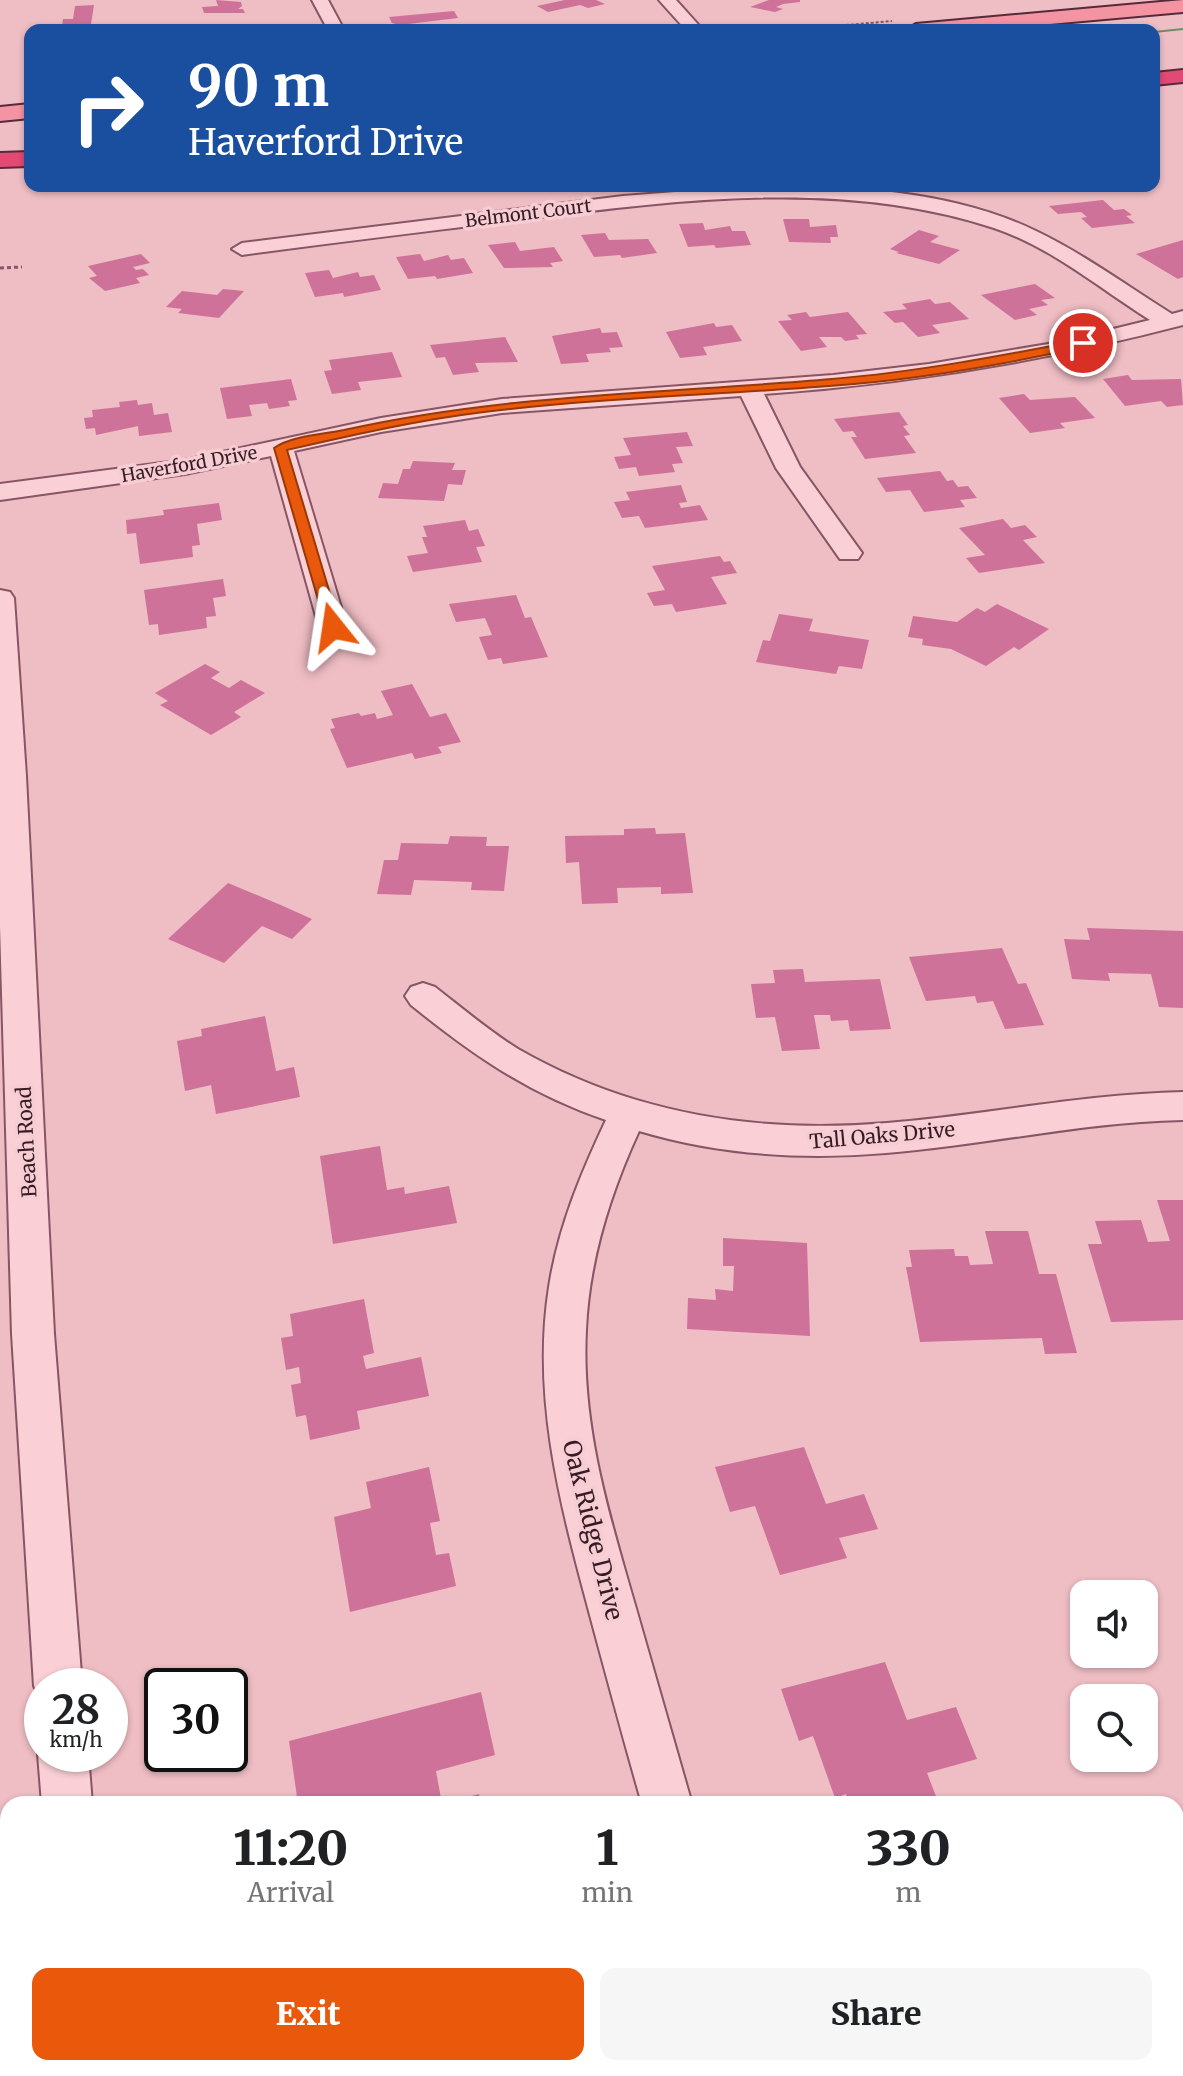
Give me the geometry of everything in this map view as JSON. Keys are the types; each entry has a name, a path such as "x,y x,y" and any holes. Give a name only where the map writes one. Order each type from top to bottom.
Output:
{"highway":[{"path":"1160,78 1183,76"},
{"path":"0,160 24,159"}],"main road":[{"path":"983,24 1183,6"},
{"path":"0,114 24,112"}],"street":[{"path":"320,0 333,24"},
{"path":"667,0 689,24"},
{"name":"Belmont Court","path":"242,249 630,202 765,194 851,195 938,206 1024,232 1176,320"},
{"name":"Haverford Drive","path":"0,492 146,473 281,448 381,425 502,406 833,382 962,366 1060,349 1176,320"},
{"path":"749,388 793,476 849,553"},
{"path":"281,448 333,627"},
{"name":"Beach Road","path":"0,598 11,776 8,929 57,1668"},
{"name":"Tall Oaks Drive","path":"423,996 505,1057 584,1098 627,1115 723,1136 780,1142 833,1142 1099,1108 1183,1106"},
{"name":"Oak Ridge Drive","path":"627,1115 593,1194 579,1239 567,1302 563,1345 564,1391 577,1485 665,1796"},
{"path":"64,1772 66,1796"}],"path":[{"path":"0,268 22,267"}],"building":[{"path":"216,0 241,2 242,6 238,9 243,9 245,13 204,13 202,7 218,6"},
{"path":"565,0 596,0 605,4 588,8 580,5 548,12 537,6"},
{"path":"769,0 800,2 783,4 776,7 783,9 775,12 750,7"},
{"path":"94,5 91,24 62,24 63,19 73,19 75,6"},
{"path":"454,11 458,18 396,24 389,17"},
{"path":"1103,200 1114,210 1124,209 1132,215 1126,216 1135,223 1092,228 1081,218 1087,217 1081,212 1058,214 1049,206"},
{"path":"783,219 809,219 810,227 836,225 838,237 830,237 831,243 789,242"},
{"path":"703,223 705,230 730,226 732,231 745,231 751,245 688,247 679,224"},
{"path":"919,230 939,236 930,242 960,250 939,264 890,249"},
{"path":"605,233 609,240 648,239 657,253 622,258 620,255 594,257 581,235"},
{"path":"1183,240 1183,277 1178,279 1136,254"},
{"path":"515,242 520,251 554,247 563,261 550,263 553,267 504,268 488,245"},
{"path":"141,254 150,263 133,267 143,269 149,275 136,278 140,283 105,291 89,278 97,276 88,266"},
{"path":"420,254 424,261 448,255 451,260 464,258 473,273 437,279 435,276 408,279 396,257"},
{"path":"329,270 333,278 358,272 360,277 374,275 381,290 344,297 343,293 315,297 305,273"},
{"path":"1035,284 1055,298 1041,300 1048,305 1029,309 1037,315 1015,320 981,295"},
{"path":"223,289 244,291 219,318 178,313 182,309 166,307 182,291 217,295"},
{"path":"930,299 935,304 950,302 969,319 932,325 940,333 918,337 903,322 895,323 883,312 907,309 902,304"},
{"path":"806,312 810,317 848,312 867,334 845,341 841,337 819,337 827,347 801,351 778,321 792,320 787,315"},
{"path":"714,323 716,327 732,325 742,341 703,347 707,355 680,358 666,332"},
{"path":"600,328 602,333 617,332 623,347 609,348 611,352 586,354 589,362 561,364 552,336"},
{"path":"505,337 518,362 475,363 479,372 453,375 445,357 436,358 430,345"},
{"path":"392,352 402,377 358,382 361,390 332,394 324,371 332,370 329,360"},
{"path":"1128,375 1132,380 1181,379 1183,405 1167,407 1161,401 1125,406 1103,379"},
{"path":"291,379 297,400 288,401 290,406 269,409 267,403 249,405 252,416 227,419 220,388"},
{"path":"1024,394 1030,400 1075,397 1095,418 1060,423 1065,428 1030,433 999,398"},
{"path":"137,400 138,405 152,403 154,415 168,413 172,432 139,436 138,426 96,435 95,428 86,429 84,418 93,417 92,410 120,407 119,402"},
{"path":"899,412 908,425 903,426 910,435 904,436 916,453 865,459 851,437 857,437 853,431 843,432 834,419"},
{"path":"687,432 693,446 676,447 683,463 672,464 675,472 639,476 636,467 619,469 614,457 631,455 623,438"},
{"path":"413,461 455,463 452,470 466,470 462,485 448,484 444,501 378,498 383,483 398,484 403,469 410,469"},
{"path":"940,471 947,481 953,480 958,487 968,486 977,498 960,500 965,507 924,512 910,490 886,492 877,478"},
{"path":"681,485 687,502 679,503 681,508 700,505 708,520 645,528 639,516 622,518 614,502 630,500 626,492"},
{"path":"219,503 222,520 197,524 200,545 192,546 193,557 140,564 136,533 127,534 126,520 164,515 163,510"},
{"path":"1003,519 1011,528 1025,525 1037,537 1023,540 1045,563 979,573 966,558 985,555 959,528"},
{"path":"465,520 469,531 478,529 485,546 476,547 482,562 413,572 407,556 428,553 422,537 427,537 423,526"},
{"path":"720,556 724,562 730,561 737,573 711,577 727,604 676,612 672,604 654,606 647,593 665,590 652,566"},
{"path":"223,579 226,596 213,598 216,616 206,617 207,628 159,635 158,624 149,625 144,590"},
{"path":"516,595 525,618 531,617 548,657 503,664 501,658 488,660 479,637 492,635 485,618 456,622 449,604"},
{"path":"997,604 1049,629 1019,650 1014,647 986,666 951,649 922,645 923,639 908,637 913,616 957,622 977,608 985,612"},
{"path":"779,614 813,619 809,631 869,640 862,669 839,666 836,674 756,662 763,640 770,641"},
{"path":"205,664 220,672 211,678 229,688 241,680 265,693 234,712 241,717 211,735 160,705 168,701 155,693"},
{"path":"412,684 430,717 446,713 461,742 438,747 442,753 415,759 412,753 347,768 330,729 335,728 331,719 359,713 361,716 375,713 377,719 393,715 381,691"},
{"path":"655,828 656,834 685,833 693,893 661,894 661,887 617,888 618,903 582,904 579,862 566,863 565,836 624,835 624,829"},
{"path":"450,836 487,837 486,846 509,846 504,891 471,890 472,882 414,880 411,895 377,894 384,860 398,860 401,843 448,844"},
{"path":"228,883 312,919 292,939 262,926 224,963 168,939"},
{"path":"1087,928 1183,931 1183,1008 1159,1007 1151,974 1108,973 1110,981 1072,979 1064,939 1090,940"},
{"path":"1002,948 1018,984 1026,983 1044,1025 1005,1029 993,1001 977,1003 975,996 926,1001 909,957"},
{"path":"803,969 805,982 880,979 891,1029 850,1031 848,1020 831,1021 830,1015 814,1015 820,1049 782,1051 775,1017 756,1018 751,984 775,983 773,970"},
{"path":"265,1016 276,1071 294,1067 300,1097 216,1114 211,1085 185,1091 177,1041 202,1036 201,1029"},
{"path":"380,1146 387,1190 404,1187 405,1194 449,1186 457,1223 333,1244 320,1156"},
{"path":"1157,1200 1183,1200 1183,1320 1111,1322 1088,1244 1102,1244 1095,1221 1141,1220 1148,1242 1170,1241"},
{"path":"985,1231 1028,1231 1039,1274 1056,1274 1077,1353 1045,1354 1042,1338 920,1342 906,1267 912,1267 909,1250 954,1249 955,1256 968,1256 970,1265 993,1264"},
{"path":"723,1238 807,1243 810,1336 687,1329 688,1298 716,1300 715,1289 733,1291 734,1266 723,1266"},
{"path":"364,1299 374,1353 363,1356 366,1369 421,1357 429,1396 357,1411 360,1429 310,1440 306,1415 296,1417 291,1385 301,1383 299,1367 286,1370 281,1338 293,1336 290,1314"},
{"path":"804,1447 826,1504 864,1494 878,1529 839,1538 847,1558 780,1575 755,1506 730,1512 715,1467"},
{"path":"429,1467 440,1521 430,1523 436,1555 449,1553 456,1586 350,1612 334,1517 371,1508 366,1482"},
{"path":"885,1662 907,1720 956,1707 977,1759 927,1773 936,1796 834,1796 813,1736 799,1741 781,1689"},
{"path":"481,1692 495,1755 436,1771 441,1796 297,1796 289,1741"}],"waterway":[{"path":"1160,31 1183,29"}],"route":[{"path":"333,627 281,448 381,425 482,409 582,398 833,382 1003,360 1083,343"}]}
